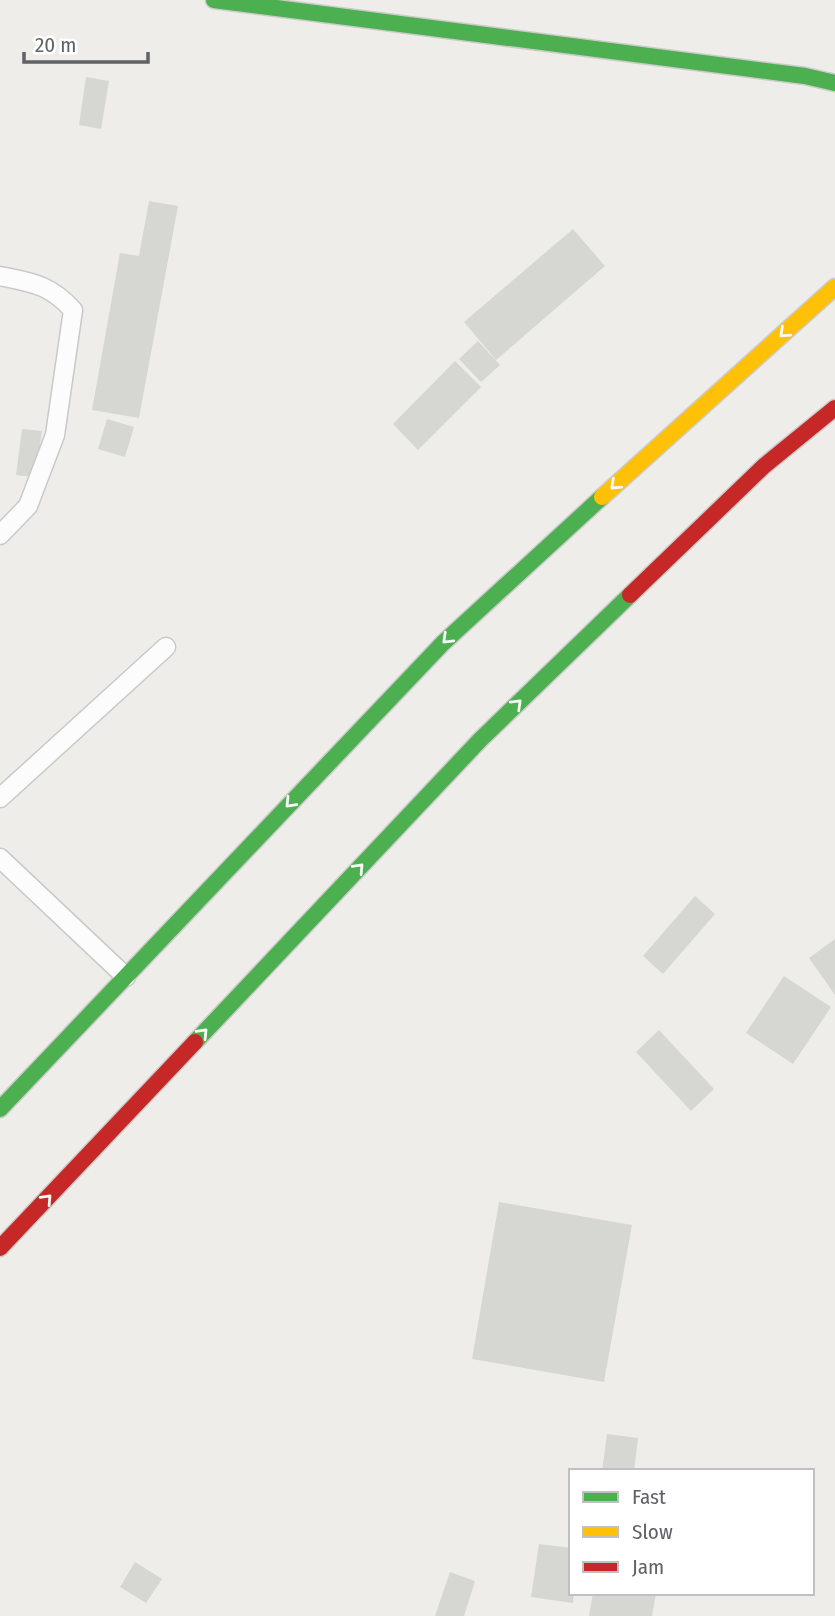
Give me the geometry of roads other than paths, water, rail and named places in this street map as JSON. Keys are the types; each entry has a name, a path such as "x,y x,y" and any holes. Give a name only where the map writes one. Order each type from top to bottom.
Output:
{"main road":[{"path":"214,0 804,76 835,83"},
{"path":"804,76 835,92"},
{"path":"804,76 835,100"},
{"path":"0,1109 443,643 835,287"},
{"path":"0,1248 480,740 764,466 835,408"}],"lane":[{"path":"0,276 37,284 58,295 73,310 55,435 28,506 0,535"},
{"path":"0,798 166,647"},
{"path":"0,858 126,976"}]}
